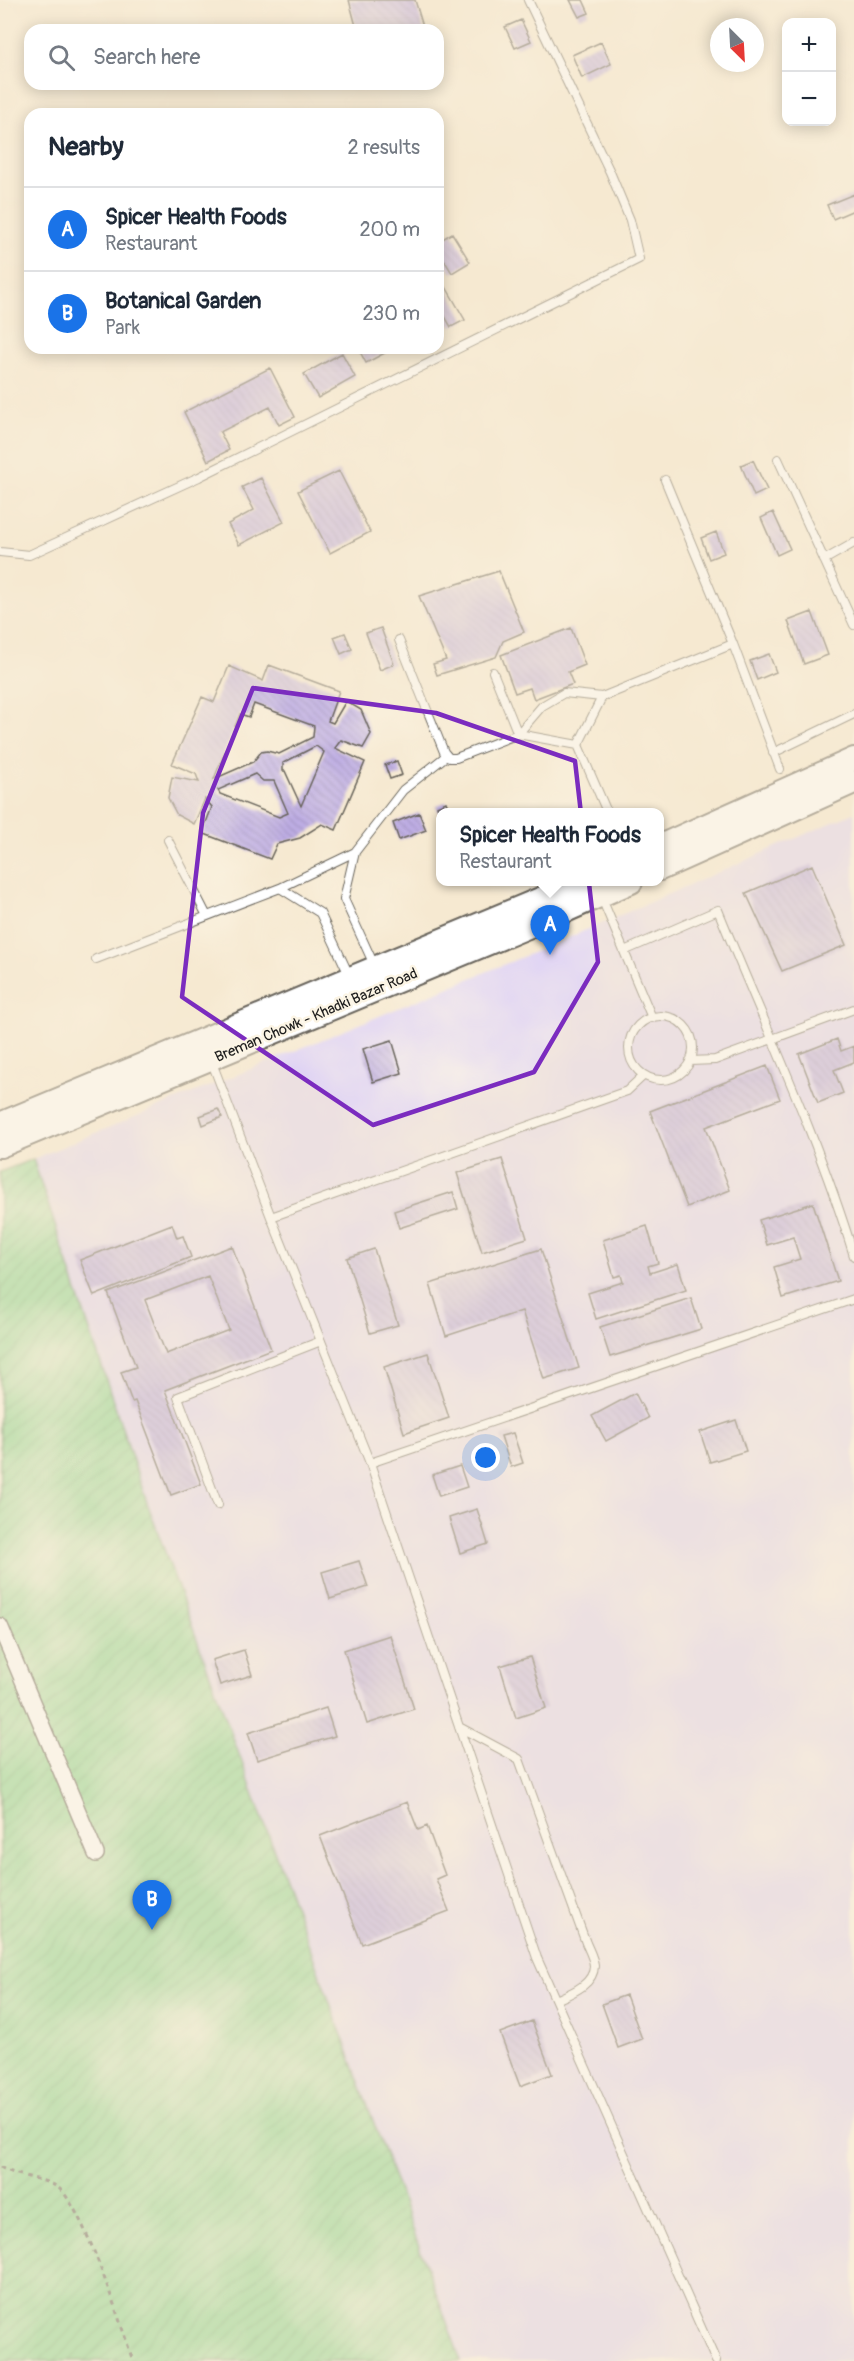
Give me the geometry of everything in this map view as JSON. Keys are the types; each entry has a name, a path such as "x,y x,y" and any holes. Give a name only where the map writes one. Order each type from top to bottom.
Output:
{"main road":[{"path":"664,844 854,759"},
{"path":"664,867 854,782"},
{"name":"Breman Chowk - Khadki Bazar Road","path":"0,1124 571,886"},
{"name":"Breman Chowk - Khadki Bazar Road","path":"0,1146 211,1059 598,888"}],"street":[{"path":"0,1626 96,1854"}],"lane":[{"path":"0,552 29,555 40,550 199,477 639,259 630,220 610,172 528,0"},
{"path":"778,459 854,625"},
{"path":"665,480 733,644 780,769"},
{"path":"824,560 854,543"},
{"path":"399,640 446,756 449,758 456,758 518,734 542,706 564,693 602,697 733,644"},
{"path":"493,672 518,734"},
{"path":"602,697 578,745 605,808"},
{"path":"773,753 854,714"},
{"path":"518,734 578,745"},
{"path":"375,968 344,899 355,852 403,790 446,756"},
{"path":"168,840 207,916"},
{"path":"96,959 280,888 355,852"},
{"path":"280,888 321,913 350,978"},
{"path":"598,888 652,1018"},
{"path":"624,951 718,910 784,1066 842,1218 854,1256"},
{"path":"690,1061 715,1059 854,1009"},
{"path":"670,1017 685,1027 693,1043 690,1061 678,1075 661,1080 644,1075 632,1061 630,1044 637,1028 652,1018 670,1017"},
{"path":"211,1059 271,1217 370,1463 537,1958 717,2361"},
{"path":"271,1217 627,1091 644,1075"},
{"path":"370,1463 854,1299"},
{"path":"218,1505 178,1397 321,1341"},
{"path":"459,1727 519,1759 586,1943 594,1967 589,1981 556,2000"}],"path":[{"path":"0,2167 57,2187 70,2201 101,2269 133,2361"}],"highlighted area":[{"path":"253,688 436,713 575,761 598,962 534,1072 373,1125 182,997 203,813"}],"shaded area":[{"path":"854,813 854,2361 461,2361 146,1500 33,1159 561,941"}],"green space":[{"path":"33,1159 146,1500 461,2361 0,2361 0,1172"}],"building":[{"path":"349,0 415,0 422,24 355,24"},
{"path":"570,0 583,0 589,13 579,17"},
{"path":"521,20 531,41 515,48 505,27"},
{"path":"601,42 611,64 582,78 572,55"},
{"path":"854,194 854,210 833,219 827,205"},
{"path":"452,233 470,262 452,273 444,260 444,238"},
{"path":"446,287 465,320 451,327 444,315 444,288"},
{"path":"343,354 355,377 318,398 304,374"},
{"path":"361,354 383,354 366,363"},
{"path":"270,368 295,417 279,425 270,407 220,432 229,450 208,461 184,412"},
{"path":"753,460 767,490 754,496 741,465"},
{"path":"339,471 370,532 330,553 298,491"},
{"path":"261,478 284,522 239,545 228,524 254,510 242,487"},
{"path":"773,512 790,549 777,555 761,518"},
{"path":"716,532 724,553 709,559 701,538"},
{"path":"499,571 524,632 503,641 496,657 437,675 433,664 446,660 419,596"},
{"path":"812,612 828,655 804,664 788,621"},
{"path":"381,628 394,664 380,670 366,633"},
{"path":"571,628 585,665 568,672 573,684 534,699 530,688 515,693 501,655"},
{"path":"345,633 352,649 341,654 334,637"},
{"path":"769,654 776,672 757,680 750,661"},
{"path":"269,665 339,691 328,721 333,723 346,701 361,710 371,734 363,748 341,740 335,748 365,762 336,830 322,824 300,838 277,844 270,859 202,833 212,807 205,799 194,824 177,815 168,798 172,777 199,782 196,774 172,764 202,697 214,702 229,666 263,681","holes":["254,704 314,726 313,737 279,754 261,752 253,762 214,779 240,714 249,717","316,746 324,752 301,806 283,771 283,763","255,774 263,781 274,781 288,813 279,817 220,794 218,790"]},
{"path":"397,761 402,775 390,779 385,765"},
{"path":"446,802 448,808 438,808 437,806"},
{"path":"419,813 426,830 399,840 393,823"},
{"path":"812,865 846,945 782,971 746,893"},
{"path":"837,1039 841,1051 854,1046 854,1062 834,1070 843,1093 818,1103 799,1054"},
{"path":"392,1040 402,1073 373,1082 363,1049"},
{"path":"767,1066 780,1099 706,1127 730,1190 687,1207 650,1111"},
{"path":"218,1109 222,1117 203,1125 200,1116"},
{"path":"502,1159 527,1238 482,1252 457,1173"},
{"path":"453,1192 458,1209 399,1228 394,1211"},
{"path":"813,1203 838,1281 783,1298 774,1267 800,1259 793,1237 767,1245 759,1220"},
{"path":"172,1224 177,1238 183,1236 191,1257 94,1296 80,1260"},
{"path":"647,1226 658,1263 648,1266 650,1273 678,1264 686,1290 596,1319 588,1293 623,1282 621,1275 614,1277 603,1240"},
{"path":"232,1246 271,1349 165,1390 201,1484 171,1495 135,1401 132,1402 121,1372 136,1367 108,1293","holes":["208,1276 229,1330 166,1354 145,1300"]},
{"path":"374,1249 398,1325 370,1333 347,1258"},
{"path":"541,1249 579,1368 544,1379 522,1311 446,1336 430,1284"},
{"path":"691,1298 701,1329 610,1357 600,1327"},
{"path":"428,1353 449,1418 404,1433 384,1367"},
{"path":"635,1393 648,1418 606,1441 592,1416"},
{"path":"736,1420 746,1451 710,1462 700,1432"},
{"path":"513,1433 523,1463 511,1467 501,1436"},
{"path":"460,1466 467,1487 439,1496 432,1475"},
{"path":"477,1509 488,1544 460,1553 449,1518"},
{"path":"359,1561 368,1587 330,1599 322,1572"},
{"path":"390,1635 414,1709 367,1724 344,1650"},
{"path":"244,1650 252,1675 220,1685 212,1660"},
{"path":"530,1657 546,1708 516,1718 500,1666"},
{"path":"326,1708 335,1736 257,1760 248,1733"},
{"path":"407,1802 418,1830 427,1826 445,1875 436,1879 449,1911 362,1944 320,1836"},
{"path":"626,1995 642,2039 618,2048 602,2004"},
{"path":"532,2021 552,2074 520,2086 500,2033"}],"place":[{"name":"Spicer Health Foods","path":"550,955"},
{"name":"Botanical Garden","path":"152,1930"}]}
